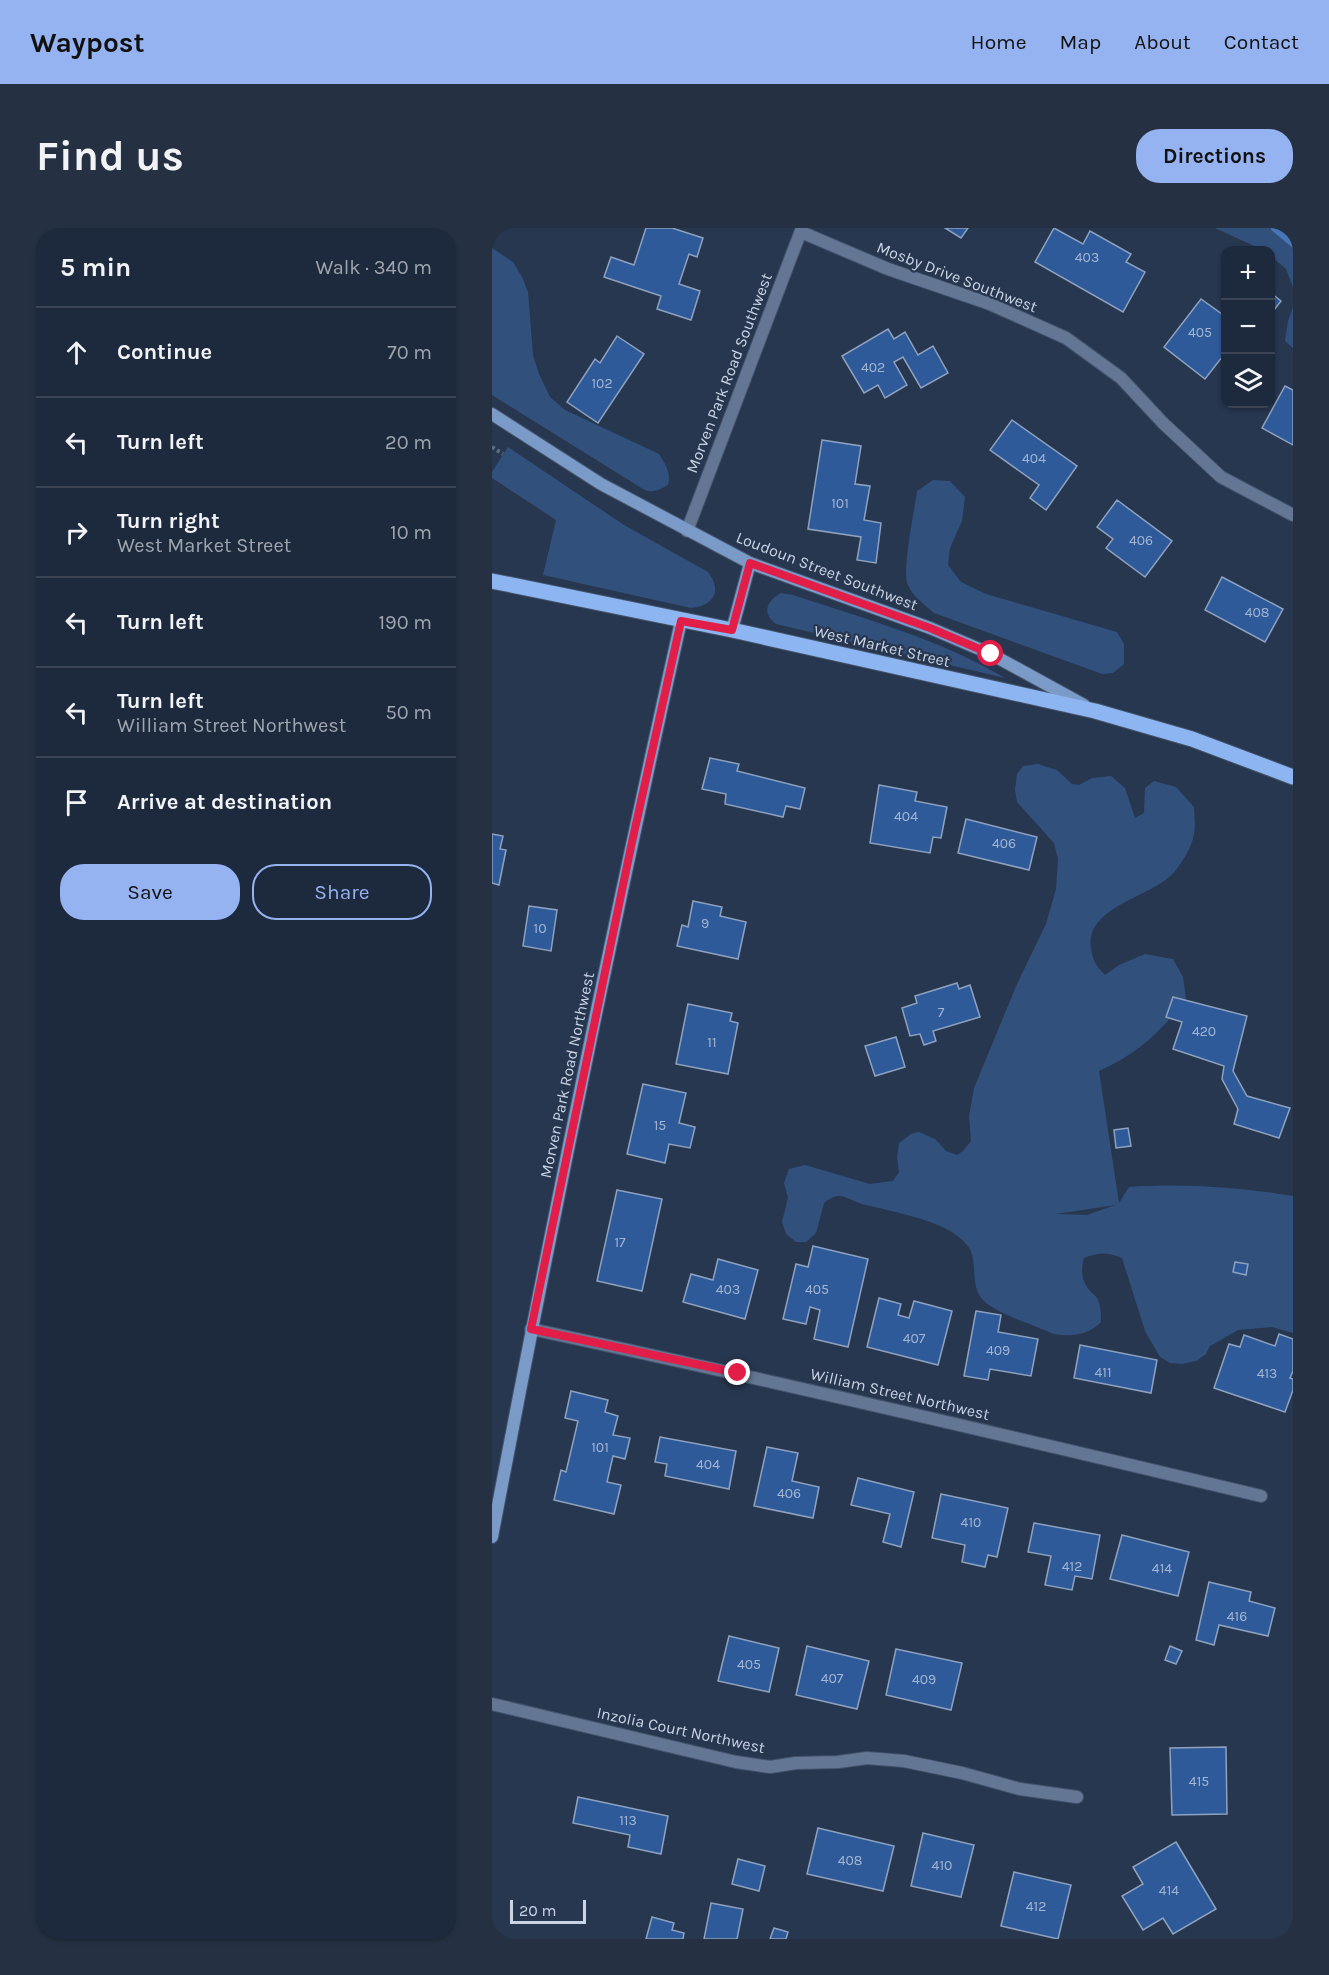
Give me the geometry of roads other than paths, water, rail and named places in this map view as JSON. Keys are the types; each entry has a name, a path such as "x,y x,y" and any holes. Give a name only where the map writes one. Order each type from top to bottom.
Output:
{"main road":[{"name":"West Market Street","path":"492,581 732,630 1095,711 1192,739 1293,777"}],"street":[{"name":"Mosby Drive Southwest","path":"801,230 888,269 990,304 1066,338 1121,378 1163,423 1221,477 1293,515"},
{"name":"Morven Park Road Southwest","path":"687,531 801,230"},
{"name":"Loudoun Street Southwest","path":"492,414 601,484 750,563 930,628 991,654 1095,711"},
{"path":"732,630 750,563"},
{"name":"Morven Park Road Northwest","path":"492,1537 531,1329 632,842 681,621"},
{"name":"William Street Northwest","path":"531,1329 749,1376 1261,1496"},
{"name":"Inzolia Court Northwest","path":"492,1704 736,1762 770,1767 796,1762 838,1762 867,1758 904,1761 962,1773 1020,1789 1077,1797"}],"waterway":[{"path":"1275,228 1293,243"}]}
